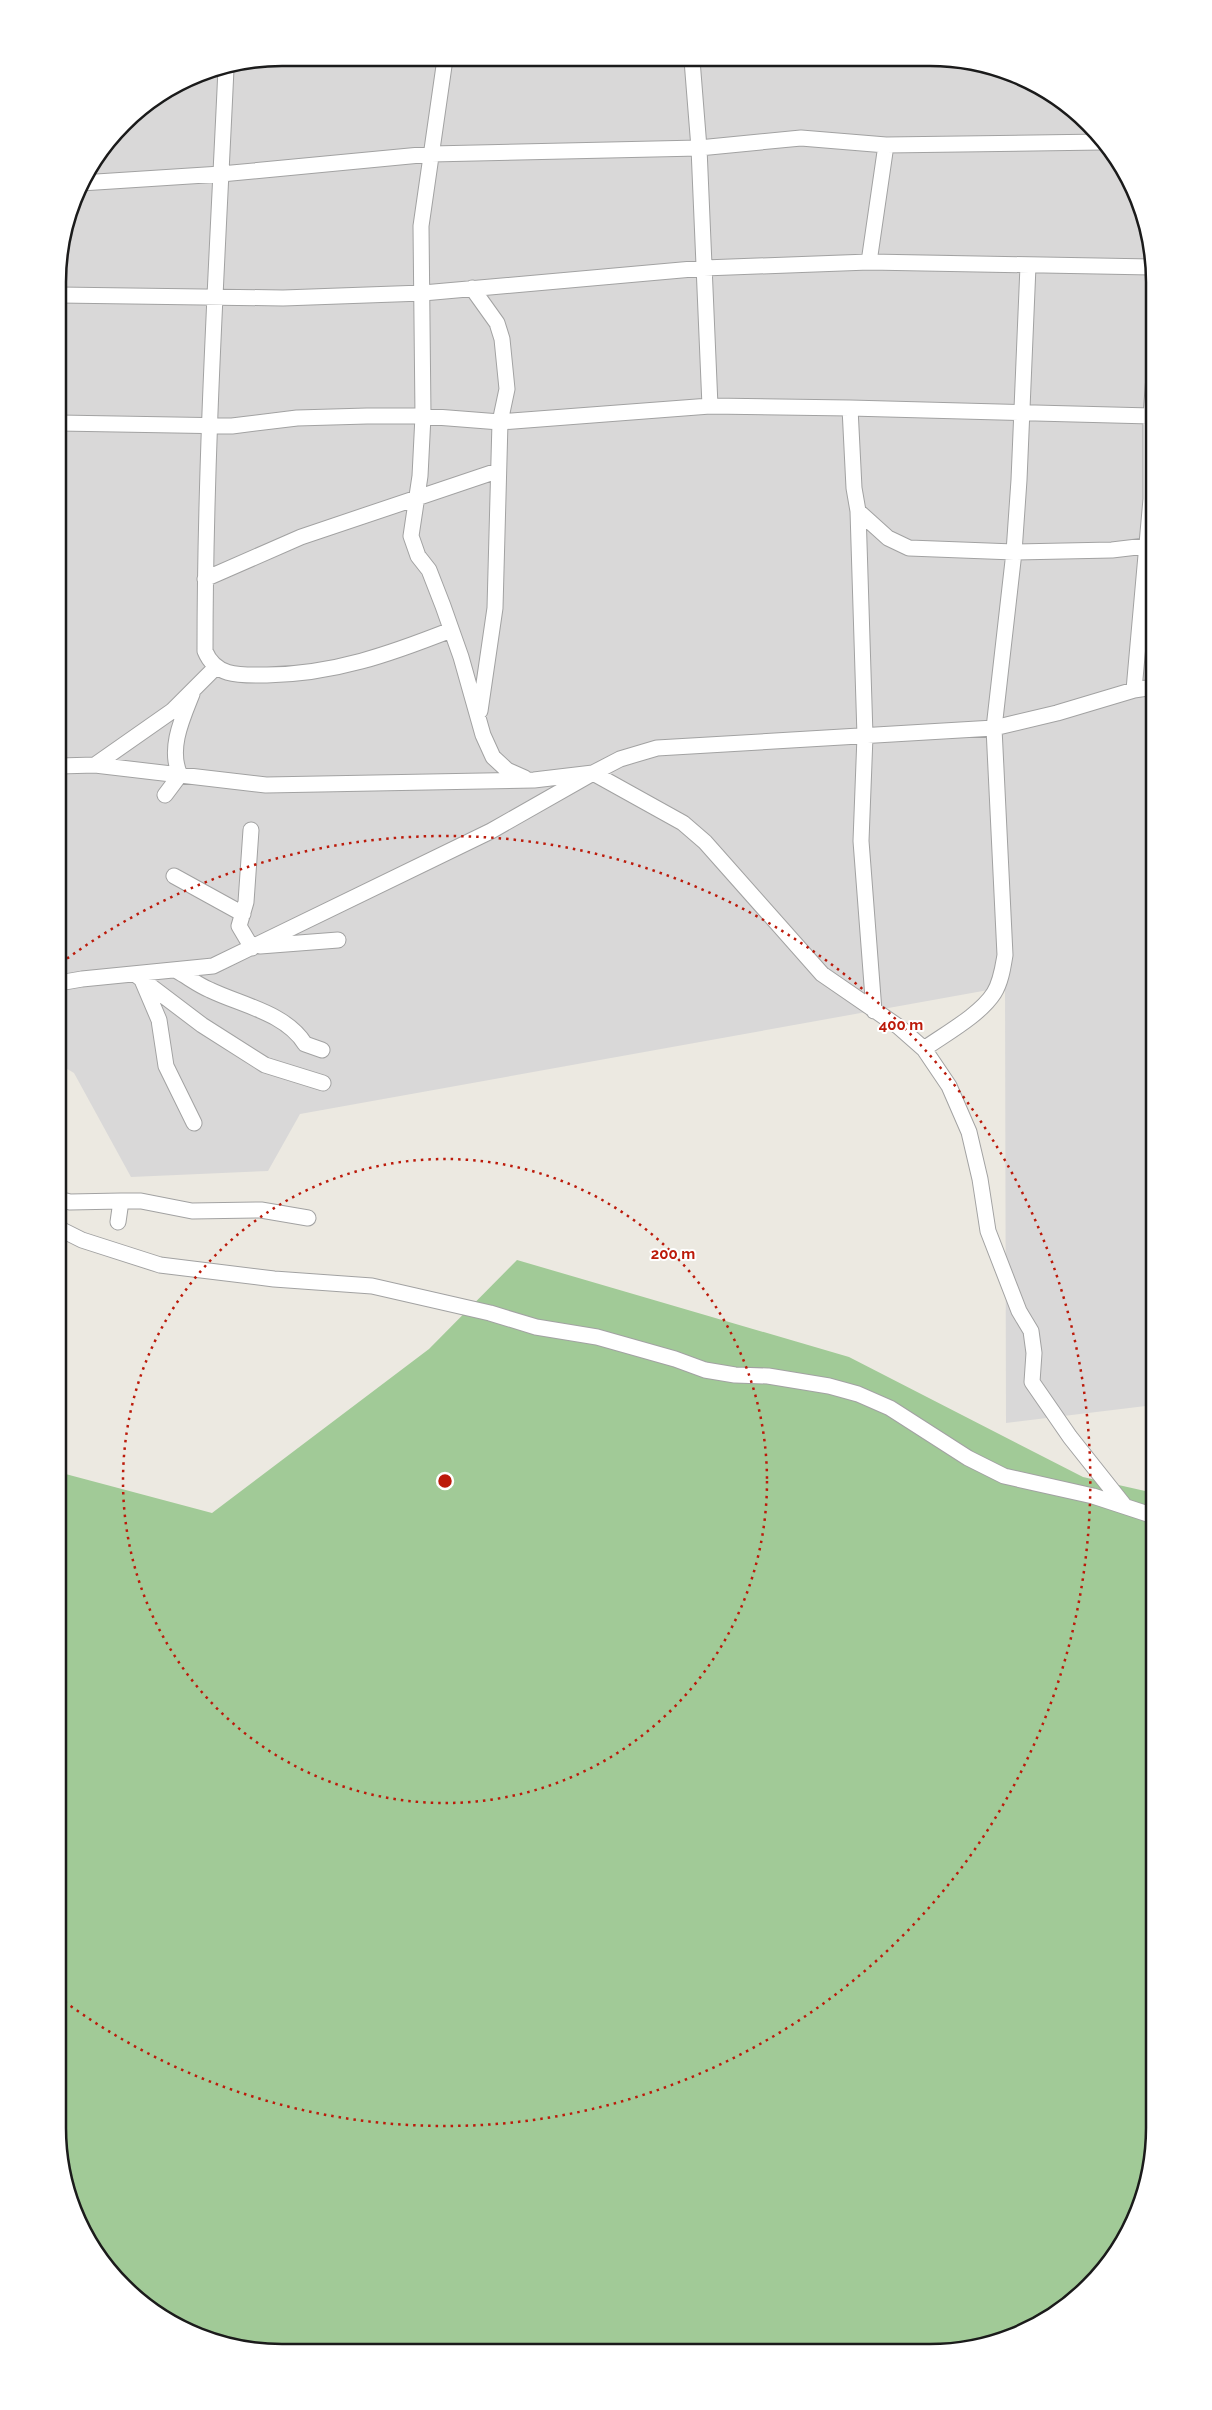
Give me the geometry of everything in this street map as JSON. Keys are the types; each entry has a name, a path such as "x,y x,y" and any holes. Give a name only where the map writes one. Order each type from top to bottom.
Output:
{"street":[{"path":"444,66 422,226 423,416 420,476 411,536 418,556 428,570 452,630 483,735 493,757 507,770 517,776 534,780"},
{"path":"692,66 699,148 710,406"},
{"path":"226,74 214,298 205,579 205,651 209,660 216,668 236,675 286,674 326,670 389,654 452,630"},
{"path":"91,182 221,174 431,154 699,148 801,138 886,145 1094,142"},
{"path":"869,262 886,145"},
{"path":"66,295 283,298 423,293 704,268 869,262 1145,267"},
{"path":"924,1049 980,1008 995,992 1002,974 1005,955 994,728 1014,552 1028,266"},
{"path":"472,288 497,323 502,339 507,389 500,422 497,470 494,608 479,717"},
{"path":"66,422 232,426 297,418 423,416 500,422 710,406 1146,416"},
{"path":"850,408 854,488 858,511 865,736 861,841 874,1011"},
{"path":"205,579 301,537 497,470"},
{"path":"858,511 888,538 909,548 1014,552 1112,550 1146,546"},
{"path":"1134,690 1146,588"},
{"path":"95,765 172,711 216,668"},
{"path":"66,982 82,979 139,977 213,966 414,866 491,831 620,759 658,748 994,728 1057,714 1134,690 1146,688"},
{"path":"180,776 175,764 176,742 194,689"},
{"path":"66,766 95,765 266,786 534,780 593,773 683,823 710,849 822,974 899,1027 924,1049 949,1086 969,1132 980,1179 988,1232 1019,1311 1031,1331 1034,1353 1032,1382 1070,1437 1124,1505"},
{"path":"165,795 180,776"},
{"path":"251,830 246,902 239,926 253,947"},
{"path":"174,876 242,914"},
{"path":"253,947 338,940"},
{"path":"177,971 209,990 269,1015 299,1034 305,1044 322,1050"},
{"path":"139,977 202,1025 265,1065 323,1083"},
{"path":"139,977 159,1020 166,1066 194,1123"},
{"path":"66,1201 141,1201 192,1211 261,1210 308,1218"},
{"path":"118,1222 121,1201"},
{"path":"66,1232 82,1240 160,1265 274,1278 372,1286 536,1327 598,1337 675,1359 705,1370 735,1375 768,1376 829,1386 858,1394 890,1408 968,1458 1004,1476 1067,1490 1124,1505 1146,1513"}],"shaded area":[{"path":"282,66 930,66 972,70 1012,83 1038,95 1083,129 1117,174 1129,200 1142,240 1146,282 1146,1406 1006,1423 1005,987 300,1114 268,1171 131,1177 74,1073 66,1068 66,282 70,240 83,200 95,174 129,129 174,95 213,78 254,68"}],"green space":[{"path":"517,1260 849,1357 1083,1477 1146,1491 1146,2128 1144,2156 1134,2197 1117,2236 1109,2248 1083,2281 1038,2315 999,2332 972,2340 930,2344 282,2344 254,2342 213,2332 174,2315 162,2307 129,2281 95,2236 78,2197 70,2170 66,2128 66,1474 212,1513 429,1349"}]}
